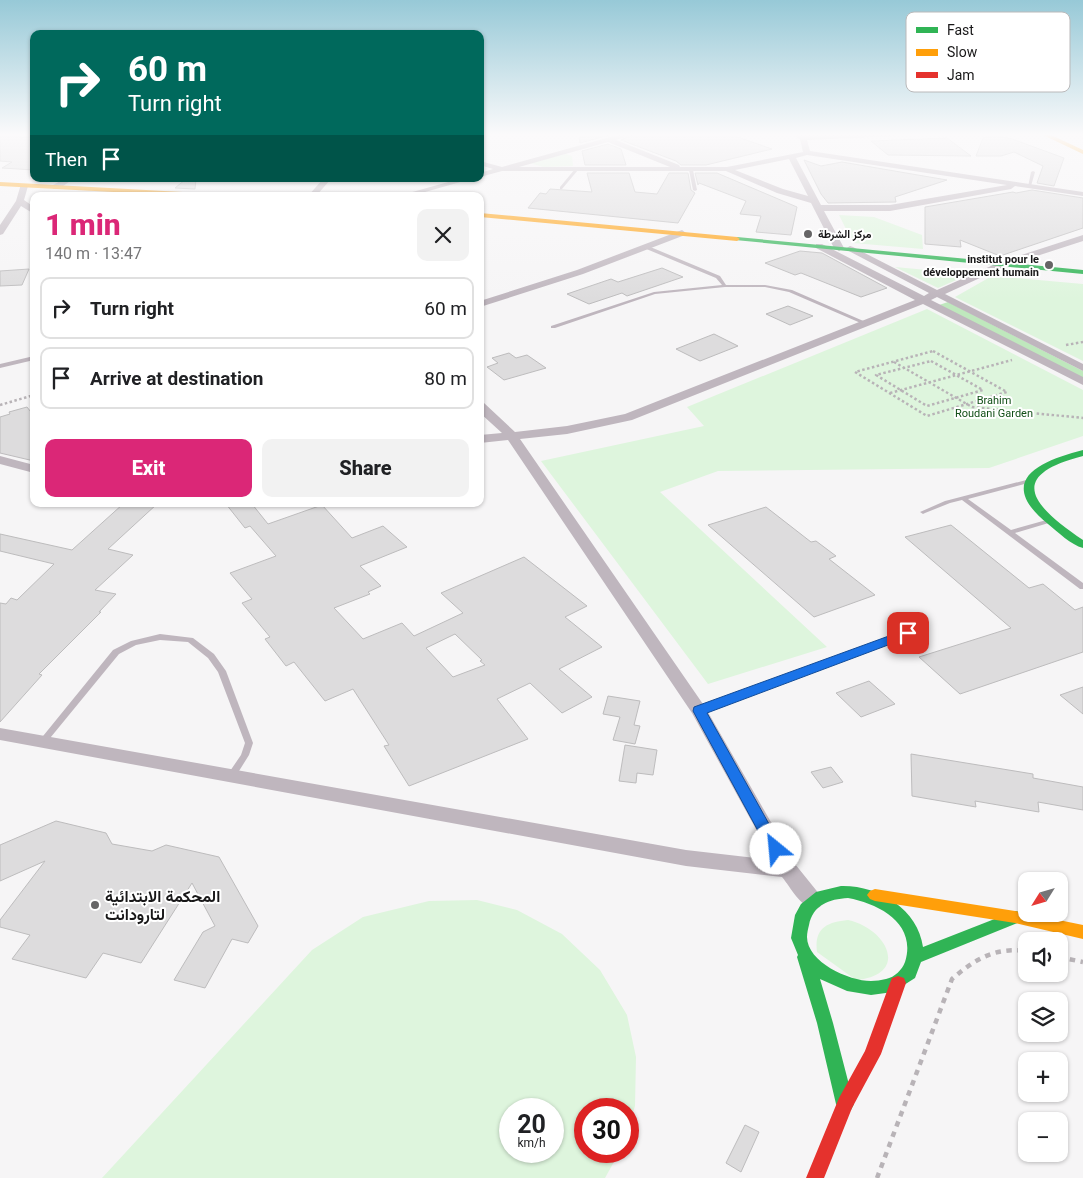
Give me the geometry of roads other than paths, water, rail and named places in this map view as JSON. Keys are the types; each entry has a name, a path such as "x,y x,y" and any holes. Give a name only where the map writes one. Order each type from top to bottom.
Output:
{"main road":[{"path":"92,189 147,192"},
{"path":"484,215 1083,272"},
{"path":"1083,453 1041,468 1030,481 1029,493 1032,500 1050,521 1083,545"},
{"path":"845,1104 825,1023 798,930 802,914 812,901 829,894 848,892 1015,917 1083,932"},
{"path":"802,948 814,966 832,980 855,988 878,989 898,983 911,972 917,956 914,936 902,917 883,902 860,894"},
{"path":"917,956 1015,917"},
{"path":"815,1178 845,1104 872,1054 898,983"}],"street":[{"path":"0,232 20,201 23,189"},
{"path":"775,189 817,205 890,208 1008,189"},
{"path":"808,189 845,249 1083,368"},
{"path":"1048,189 1083,194"},
{"path":"20,201 30,208"},
{"path":"484,303 580,272 682,234"},
{"path":"484,439 567,430 628,417 923,300 1003,264 1083,238"},
{"path":"819,246 1083,382"},
{"path":"1030,355 1047,350"},
{"path":"484,410 512,436 699,711 788,870 812,901"},
{"path":"0,460 30,468"},
{"path":"0,734 686,858 788,870"}],"lane":[{"path":"646,247 718,277 725,286"},
{"path":"553,326 654,293 725,286 765,286 790,291 865,323"},
{"path":"0,366 30,359"},
{"path":"923,512 949,502 1030,481"},
{"path":"963,498 1083,587"},
{"path":"1011,532 1050,521"},
{"path":"699,711 925,627"},
{"path":"43,741 116,652 134,643 160,637 190,640 211,656 222,671 249,743 245,755 231,777"}],"place":[{"name":"مركز الشرطة","path":"808,234"},
{"name":"institut pour le développement humain","path":"1049,265"},
{"name":"المحكمة الابتدائية لتارودانت","path":"95,905"}],"park label":[{"name":"Brahim Roudani Garden","path":"994,406"}]}
